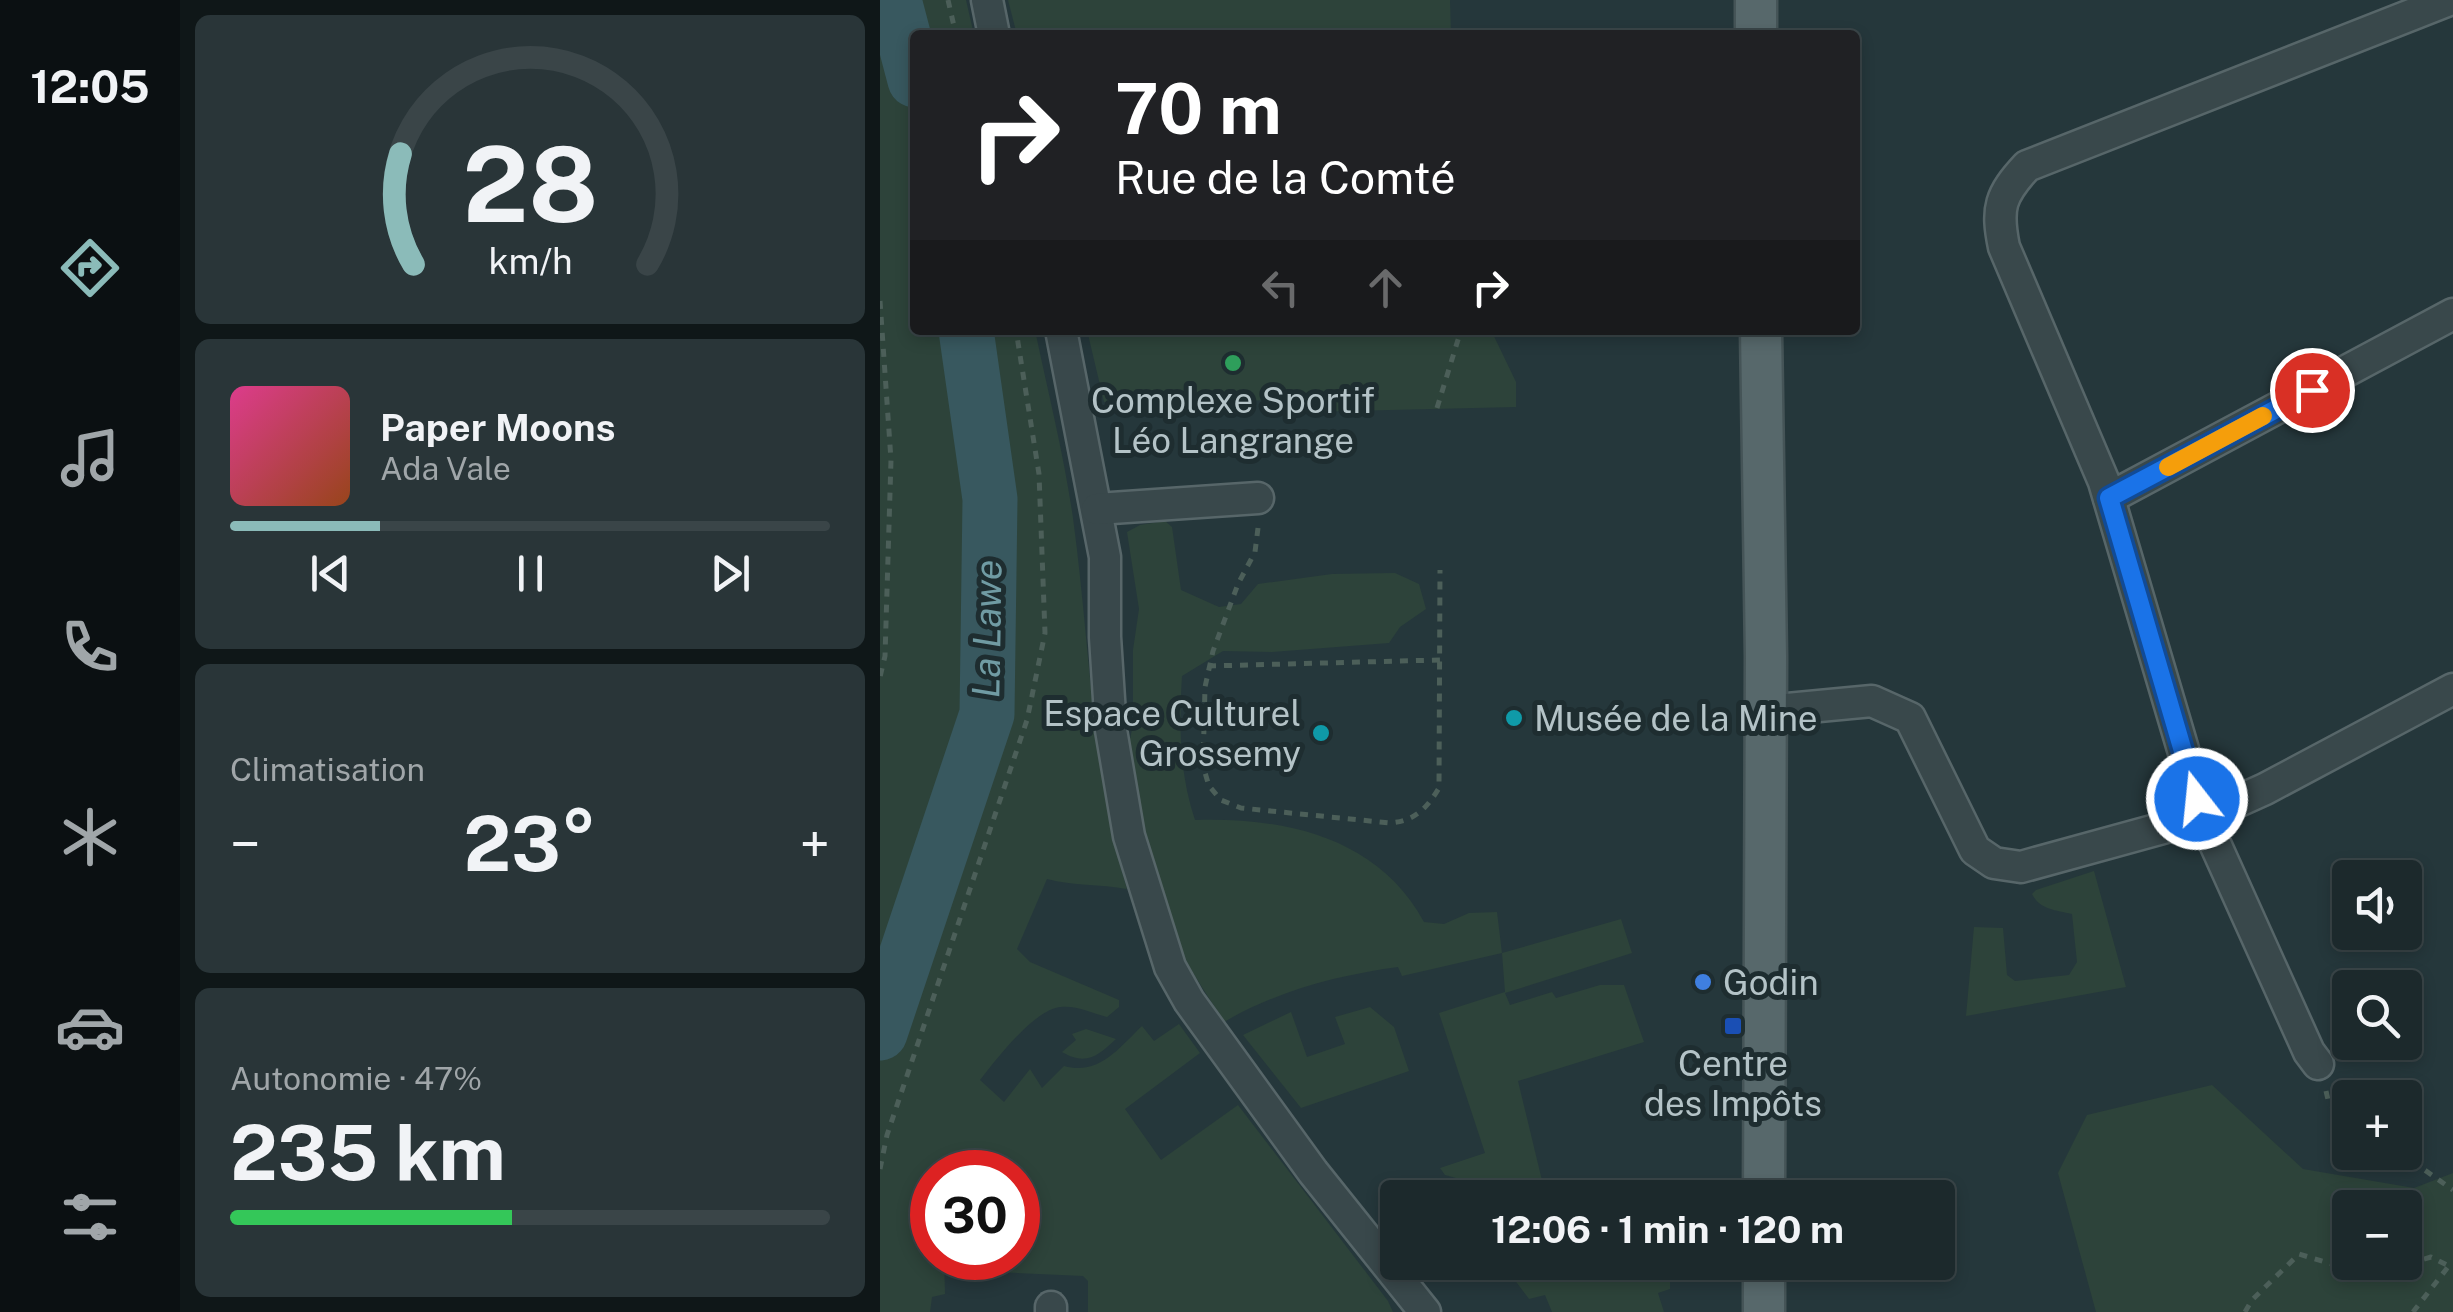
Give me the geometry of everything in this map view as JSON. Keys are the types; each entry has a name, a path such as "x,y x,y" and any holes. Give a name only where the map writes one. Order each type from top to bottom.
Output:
{"main road":[{"path":"1756,0 1756,30"},
{"path":"1761,335 1766,711 1764,1180"},
{"path":"1764,1280 1764,1312"}],"street":[{"path":"986,0 993,30"},
{"path":"2318,1064 2309,1052 2203,818 2109,498 2004,247 1998,218 2006,188 2027,166 2449,0"},
{"path":"2109,498 2453,314"},
{"path":"1062,335 1105,557 1111,730 1128,836 1170,966 1189,1001 1313,1172 1424,1312"},
{"path":"1097,508 1258,498"},
{"path":"1766,711 1872,701 1910,718 1975,850 1994,863 2021,867 2203,818 2266,789 2453,689"}],"path":[{"path":"948,0 955,30"},
{"path":"880,301 891,460 880,677"},
{"path":"880,1170 887,1136 1027,720 1045,633 1039,474 1017,335"},
{"path":"1437,408 1459,335"},
{"path":"1258,498 1255,552 1238,584 1208,666 1203,766 1210,786 1221,800 1241,808 1390,823 1405,822 1429,806 1439,788 1440,570"},
{"path":"1208,666 1253,668 1440,660"},
{"path":"2422,1168 2453,1190"},
{"path":"2246,1312 2252,1300 2299,1254 2354,1272 2390,1270 2431,1257 2451,1265 2413,1312"}],"green space":[{"path":"880,0 966,0 973,30 910,30 910,335 1036,335 1069,494 1099,752 1127,889 1047,879 1017,949 1030,962 1119,1000 1119,1007 1107,1017 1072,1007 1050,1010 1016,1037 980,1080 1004,1102 1030,1069 1042,1088 1064,1066 1098,1064 1142,1026 1154,1041 1179,1024 1200,1053 1125,1109 1161,1160 1238,1105 1393,1312 1088,1312 1088,1281 1083,1276 1040,1274 1040,1150 910,1150 910,1280 945,1280 945,1294 932,1297 930,1312 880,1312"},
{"path":"1008,0 1450,0 1451,30 1016,30"},
{"name":"Complexe Sportif Léo Langrange","path":"1088,335 1493,335 1516,382 1516,407 1306,412 1301,400 1104,402"},
{"path":"1165,521 1172,527 1181,590 1219,607 1241,604 1258,584 1332,574 1395,573 1419,584 1426,609 1400,627 1389,643 1272,652 1223,651 1182,676 1181,749 1190,802 1195,820 1262,823 1294,829 1355,852 1405,893 1424,922 1444,924 1469,913 1497,912 1502,953 1402,976 1398,967 1331,980 1265,1001 1224,1022 1183,957 1141,832 1127,753 1133,725 1133,650 1139,609 1127,532 1140,525"},
{"path":"2094,871 2126,987 1966,1016 1974,927 2003,928 2007,975 2015,981 2069,975 2077,962 2072,914 2044,906 2032,894"},
{"path":"1621,919 1632,953 1505,993 1510,1005 1552,992 1556,998 1600,985 1624,985 1644,1042 1518,1081 1542,1180 1463,1180 1445,1175 1440,1168 1485,1153 1439,1013 1505,992 1502,953"},
{"path":"1370,1007 1394,1027 1409,1071 1301,1108 1243,1035 1291,1012 1307,1057 1345,1044 1335,1017"},
{"path":"1086,1029 1116,1039 1085,1059 1062,1052 1076,1040 1072,1034"},
{"path":"2212,1085 2303,1169 2414,1188 2453,1173 2453,1312 2096,1312 2058,1173 2087,1115"},
{"path":"1515,1280 1670,1280 1670,1289 1658,1293 1664,1312 1552,1312 1545,1295 1529,1299"}],"waterway":[{"name":"La Lawe","path":"894,0 910,61"},
{"name":"La Lawe","path":"880,1033 987,714 990,499 967,335"}],"slow traffic":[{"path":"2168,467 2263,416"}],"place":[{"name":"Complexe Sportif Léo Langrange","path":"1233,363"},
{"name":"Musée de la Mine","path":"1514,718"},
{"name":"Espace Culturel Grossemy","path":"1321,733"},
{"name":"Godin","path":"1703,982"},
{"name":"Centre des Impôts","path":"1733,1026"}],"route":[{"path":"2197,799 2109,498 2312,390"}]}
